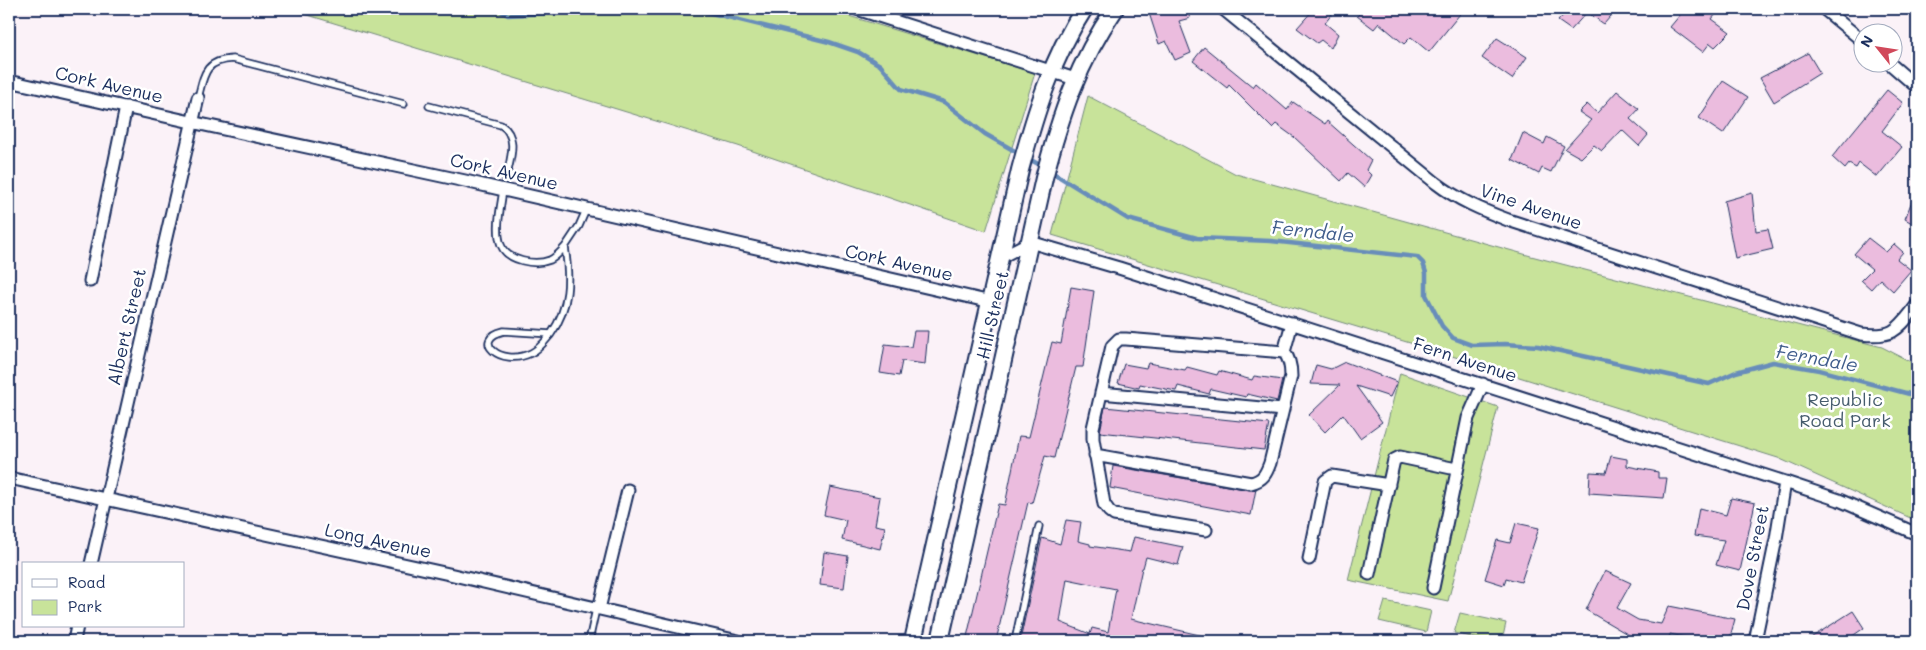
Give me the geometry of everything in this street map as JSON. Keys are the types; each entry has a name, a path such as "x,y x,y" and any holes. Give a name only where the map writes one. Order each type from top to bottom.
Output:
{"main road":[{"name":"Hill Street","path":"913,641 1031,128 1051,70 1071,28 1084,9"},
{"name":"Hill Street","path":"940,641 1044,178 1056,134 1075,79 1115,9"}],"street":[{"path":"857,9 1075,79"},
{"name":"Vine Avenue","path":"1223,9 1392,149 1451,195 1508,220 1851,330 1882,335 1896,330 1917,305"},
{"path":"1824,9 1854,34"},
{"path":"1900,72 1917,87"},
{"name":"Cork Avenue","path":"9,81 191,122 504,185 586,210 991,302"},
{"name":"Albert Street","path":"91,562 198,98"},
{"path":"90,281 126,107"},
{"path":"1001,257 1030,242"},
{"name":"Fern Avenue","path":"1030,242 1119,268 1785,482 1839,500 1917,534"},
{"path":"1095,455 1251,483 1259,481 1266,475 1270,463 1291,376 1289,362 1284,352 1292,323"},
{"path":"1206,530 1114,515 1108,512 1104,504 1095,455 1093,428 1112,346 1119,339 1284,352"},
{"path":"1433,588 1456,468 1468,418 1483,384"},
{"path":"1101,393 1282,410"},
{"path":"1369,574 1394,460 1400,457 1456,468"},
{"path":"1309,559 1325,481 1328,478 1332,476 1389,485"},
{"name":"Long Avenue","path":"9,478 449,574 738,641"},
{"name":"Dove Street","path":"1755,641 1776,539 1785,482"},
{"path":"598,609 628,490"},
{"path":"74,641 77,628"}],"lane":[{"path":"198,98 202,83 213,64 220,60 233,59 404,104"},
{"path":"429,106 501,125 506,128 513,143 504,185 499,238 501,246 507,254 516,259 538,263 548,261 565,248 579,226 586,210"},
{"path":"551,334 504,331 491,338 489,344 496,354 504,357 517,357 531,353 540,347 551,334 560,320 566,304 568,284 565,248"},
{"path":"1015,641 1040,526"},
{"path":"588,641 598,609"}],"green space":[{"path":"288,9 826,9 1035,73 986,231 738,146"},
{"name":"Republic Road Park","path":"1088,96 1236,174 1531,256 1882,347 1917,365 1917,521 1778,458 1420,346 1052,235"},
{"path":"1400,373 1498,407 1448,601 1348,580"},
{"path":"1385,601 1431,611 1426,632 1379,621"},
{"path":"1460,613 1506,623 1502,641 1489,641 1454,633"}],"building":[{"path":"1159,9 1186,9 1190,18 1179,21 1191,53 1175,60 1166,41 1159,44 1149,13"},
{"path":"1314,9 1336,9 1325,23 1338,34 1331,48 1321,40 1317,43 1297,28"},
{"path":"1364,9 1464,9 1429,52 1411,37 1404,44 1379,23 1374,29 1357,16"},
{"path":"1569,9 1617,9 1604,24 1587,12 1571,30 1558,21"},
{"path":"1685,9 1720,9 1712,19 1730,32 1715,47 1710,43 1703,52 1670,27"},
{"path":"1497,38 1527,57 1512,79 1482,58"},
{"path":"1204,47 1253,87 1256,83 1287,110 1293,102 1325,124 1327,121 1371,160 1366,170 1371,175 1364,187 1348,173 1341,181 1294,137 1276,124 1272,128 1229,85 1227,88 1193,61"},
{"path":"1808,53 1820,73 1774,102 1760,78"},
{"path":"1723,81 1748,97 1723,134 1699,118"},
{"path":"1887,90 1903,103 1882,131 1902,147 1877,177 1859,163 1856,168 1849,164 1845,169 1832,157"},
{"path":"1617,91 1639,109 1630,119 1648,135 1639,146 1622,130 1602,151 1594,145 1581,158 1565,149 1591,120 1579,112 1587,104 1597,113"},
{"path":"1523,133 1544,144 1547,137 1564,146 1551,172 1542,168 1539,174 1512,160"},
{"path":"1917,190 1917,226 1905,219"},
{"path":"1752,193 1756,231 1768,229 1773,249 1735,258 1724,201"},
{"path":"1868,238 1886,252 1894,244 1903,252 1897,259 1911,270 1893,291 1880,279 1871,289 1861,280 1872,269 1854,254"},
{"path":"1071,287 1094,291 1083,367 1076,367 1054,458 1045,456 1032,503 1028,502 996,641 966,641 998,504 1005,505 1019,436 1029,437 1052,342 1061,344"},
{"path":"914,331 928,331 925,364 902,361 899,376 880,373 885,344 911,347"},
{"path":"1345,362 1397,382 1390,397 1356,386 1382,422 1360,438 1343,414 1325,432 1309,415 1340,385 1311,384 1316,365 1331,369"},
{"path":"1148,363 1185,370 1187,367 1217,375 1219,371 1252,380 1254,376 1282,380 1277,401 1247,394 1246,397 1211,389 1209,394 1178,386 1176,391 1140,384 1139,388 1118,383 1124,364 1146,368"},
{"path":"1105,407 1269,424 1264,450 1100,432"},
{"path":"1611,456 1627,459 1627,466 1658,472 1658,478 1667,478 1664,498 1589,493 1590,472 1606,473"},
{"path":"1113,466 1250,490 1256,489 1251,515 1110,488"},
{"path":"830,487 880,497 875,525 885,527 880,549 842,540 846,520 824,515"},
{"path":"1731,498 1755,503 1740,571 1716,565 1724,540 1694,536 1699,508 1726,515"},
{"path":"1066,520 1081,522 1078,541 1090,544 1090,546 1130,552 1134,537 1183,547 1178,565 1146,557 1131,619 1208,637 1208,641 1020,641 1042,538 1060,544","holes":["1067,579 1116,589 1108,632 1092,628 1090,634 1060,622"]},
{"path":"1516,523 1539,528 1521,582 1506,578 1504,585 1485,579 1497,540 1510,543"},
{"path":"824,552 848,556 844,588 820,585"},
{"path":"1605,571 1631,583 1617,608 1638,620 1661,624 1669,606 1735,619 1729,641 1704,641 1670,634 1669,641 1633,640 1634,638 1586,610"},
{"path":"1853,611 1864,628 1851,637 1853,641 1806,641"}],"waterway":[{"name":"Ferndale","path":"497,9 508,15 566,12 581,9"},
{"name":"Ferndale","path":"695,9 829,42 858,52 880,65 901,89 944,102 985,134 1020,154"},
{"name":"Ferndale","path":"1027,158 1044,167"},
{"name":"Ferndale","path":"1050,171 1128,219 1197,238 1271,241 1417,257 1423,263 1426,273 1426,295 1442,326 1453,338 1472,345 1538,346 1709,384 1736,372 1773,362 1819,370 1917,396"}]}
